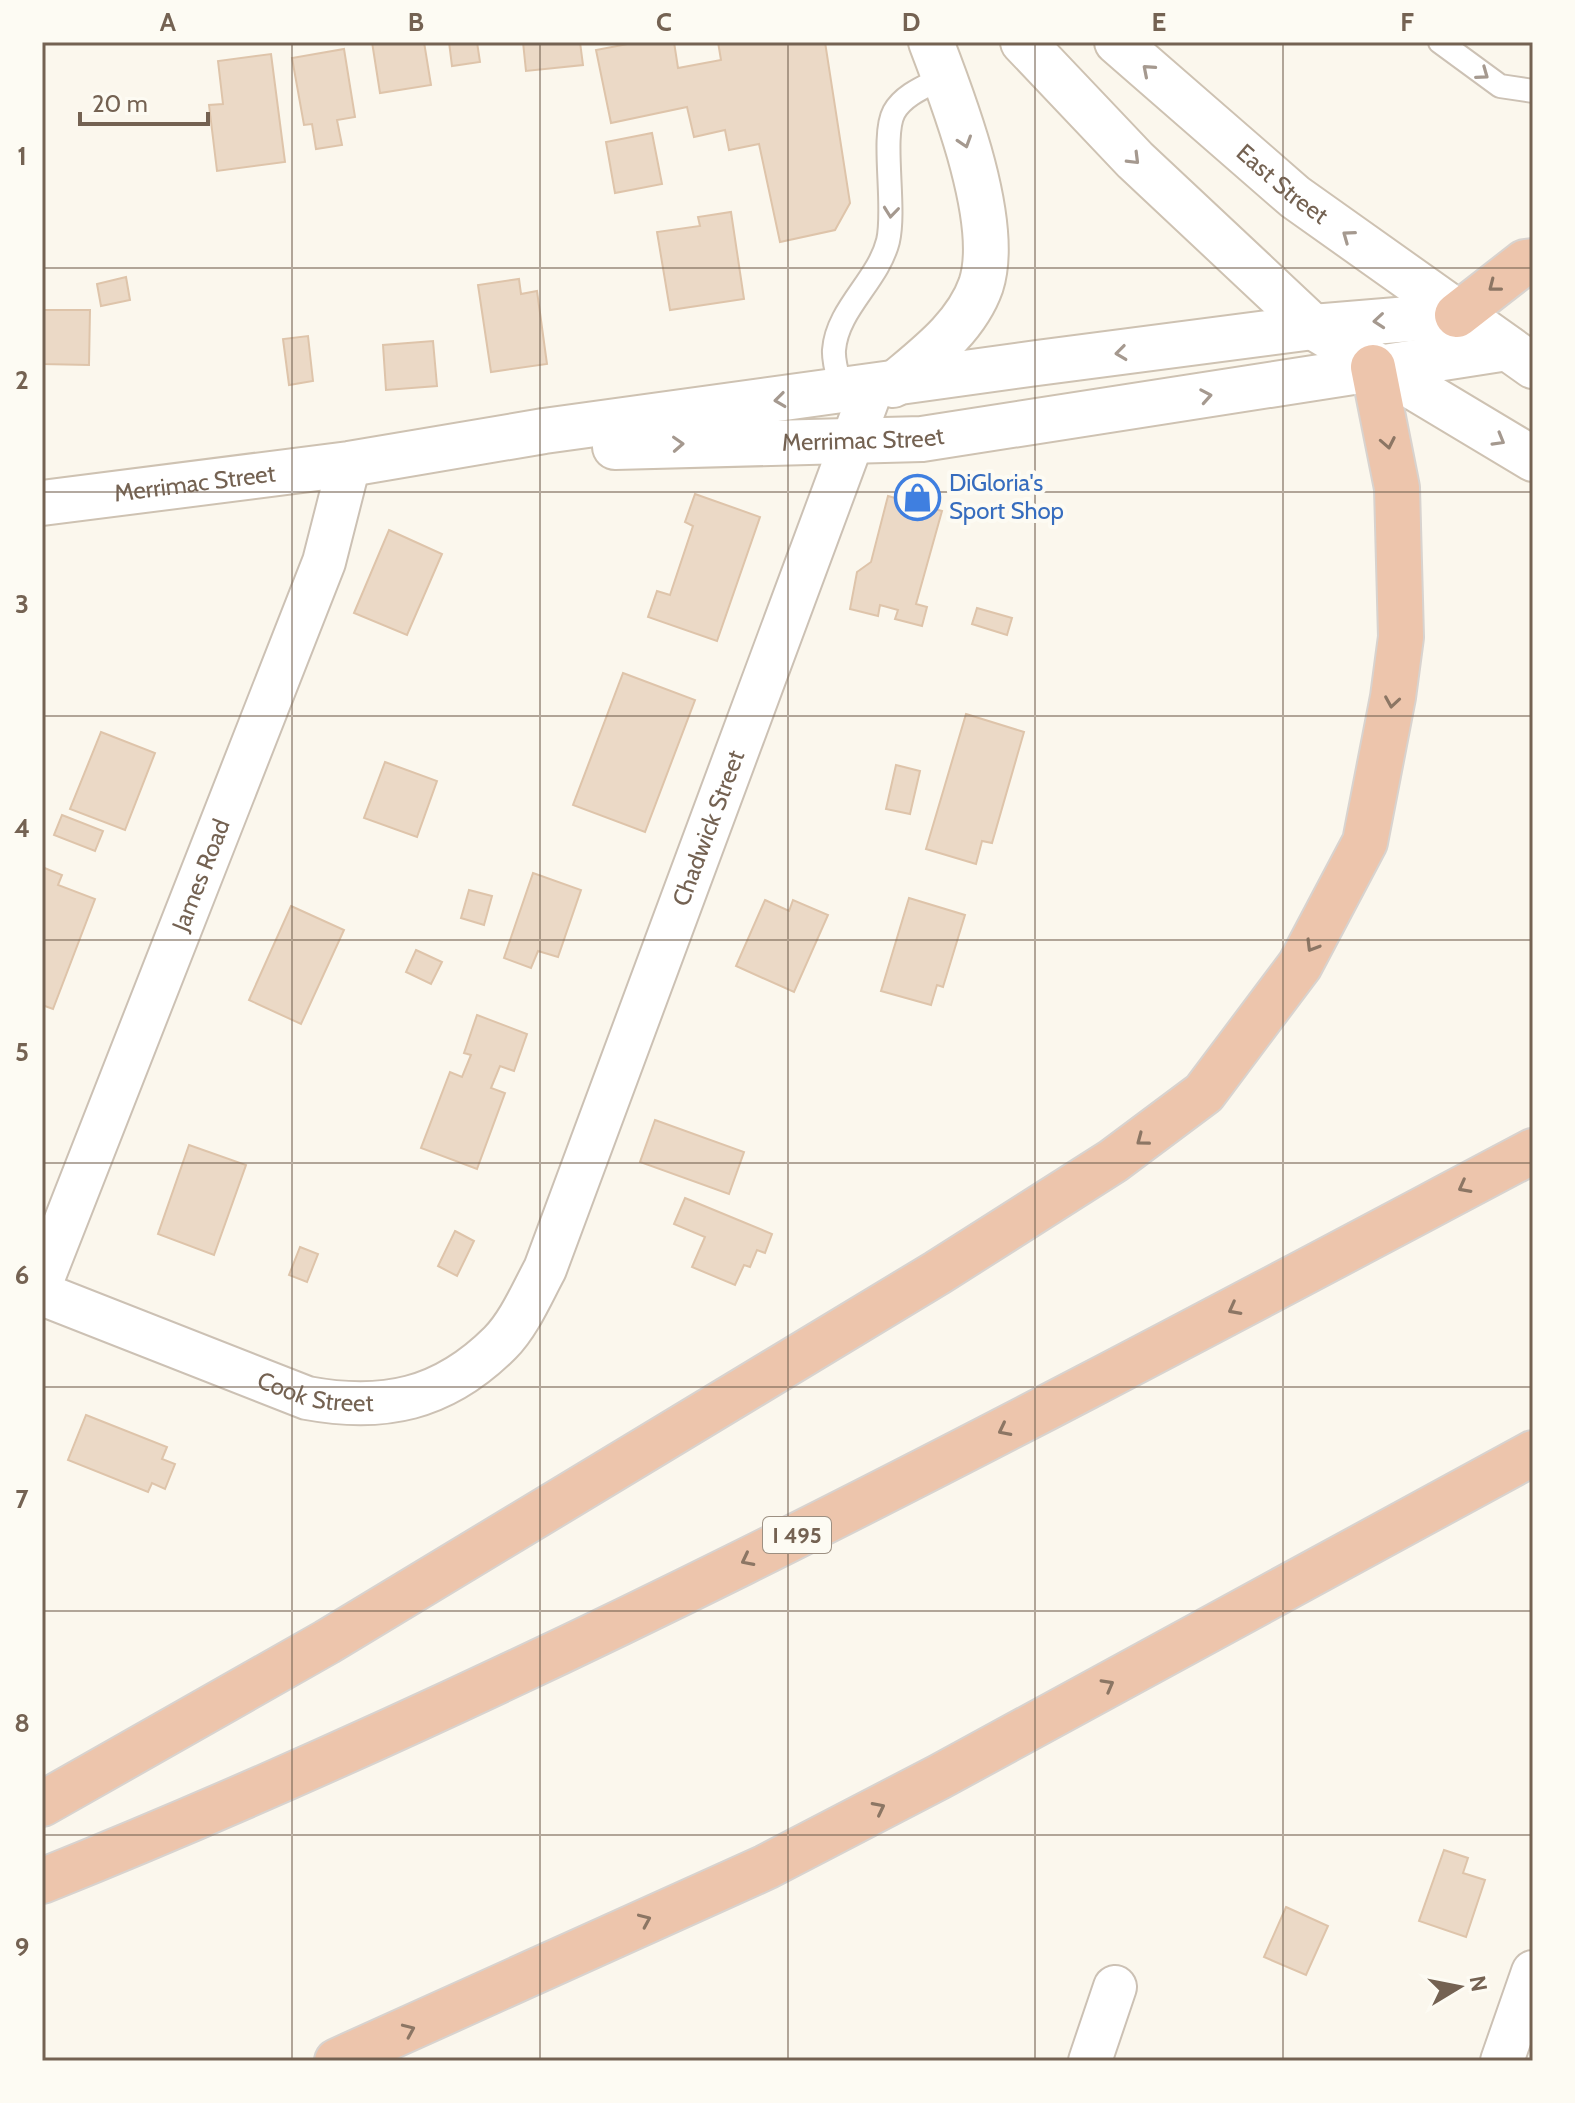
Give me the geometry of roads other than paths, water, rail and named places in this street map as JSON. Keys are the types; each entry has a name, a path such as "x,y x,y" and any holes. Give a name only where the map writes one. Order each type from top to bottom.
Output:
{"highway":[{"path":"1457,315 1525,262 1533,261"},
{"path":"42,1804 327,1642 937,1273 1113,1161 1204,1093 1300,965 1365,842 1393,697 1401,637 1397,488 1373,367"},
{"name":"I 495","path":"42,1881 141,1841 581,1643 1037,1414 1533,1151"},
{"path":"337,2061 779,1860 939,1777 1533,1453"}],"main road":[{"path":"1023,42 1135,160 1313,327 1373,367 1533,459"},
{"name":"East Street","path":"1117,42 1295,197 1457,315"},
{"path":"869,389 945,340 968,309 980,285 986,259 976,176 938,60"},
{"name":"Merrimac Street","path":"42,503 349,464 544,431 1313,327 1457,315 1520,357"},
{"name":"Merrimac Street","path":"349,464 686,443 922,439 1019,426 1373,367 1520,357"}],"street":[{"name":"Chadwick Street","path":"545,1269 855,439 869,389"},
{"name":"James Road","path":"42,1281 324,562 349,464"},
{"name":"Cook Street","path":"42,1294 307,1398 346,1405 388,1404 429,1393 468,1370 502,1342 545,1269"},
{"path":"1502,2061 1533,1972"},
{"path":"1090,2061 1115,1987"}],"lane":[{"path":"1440,42 1500,86 1533,91"},
{"path":"869,389 834,352 840,325 867,287 888,242 893,197 890,132 894,112 938,60"}],"place":[{"name":"DiGloria's Sport Shop","path":"918,497"}]}
